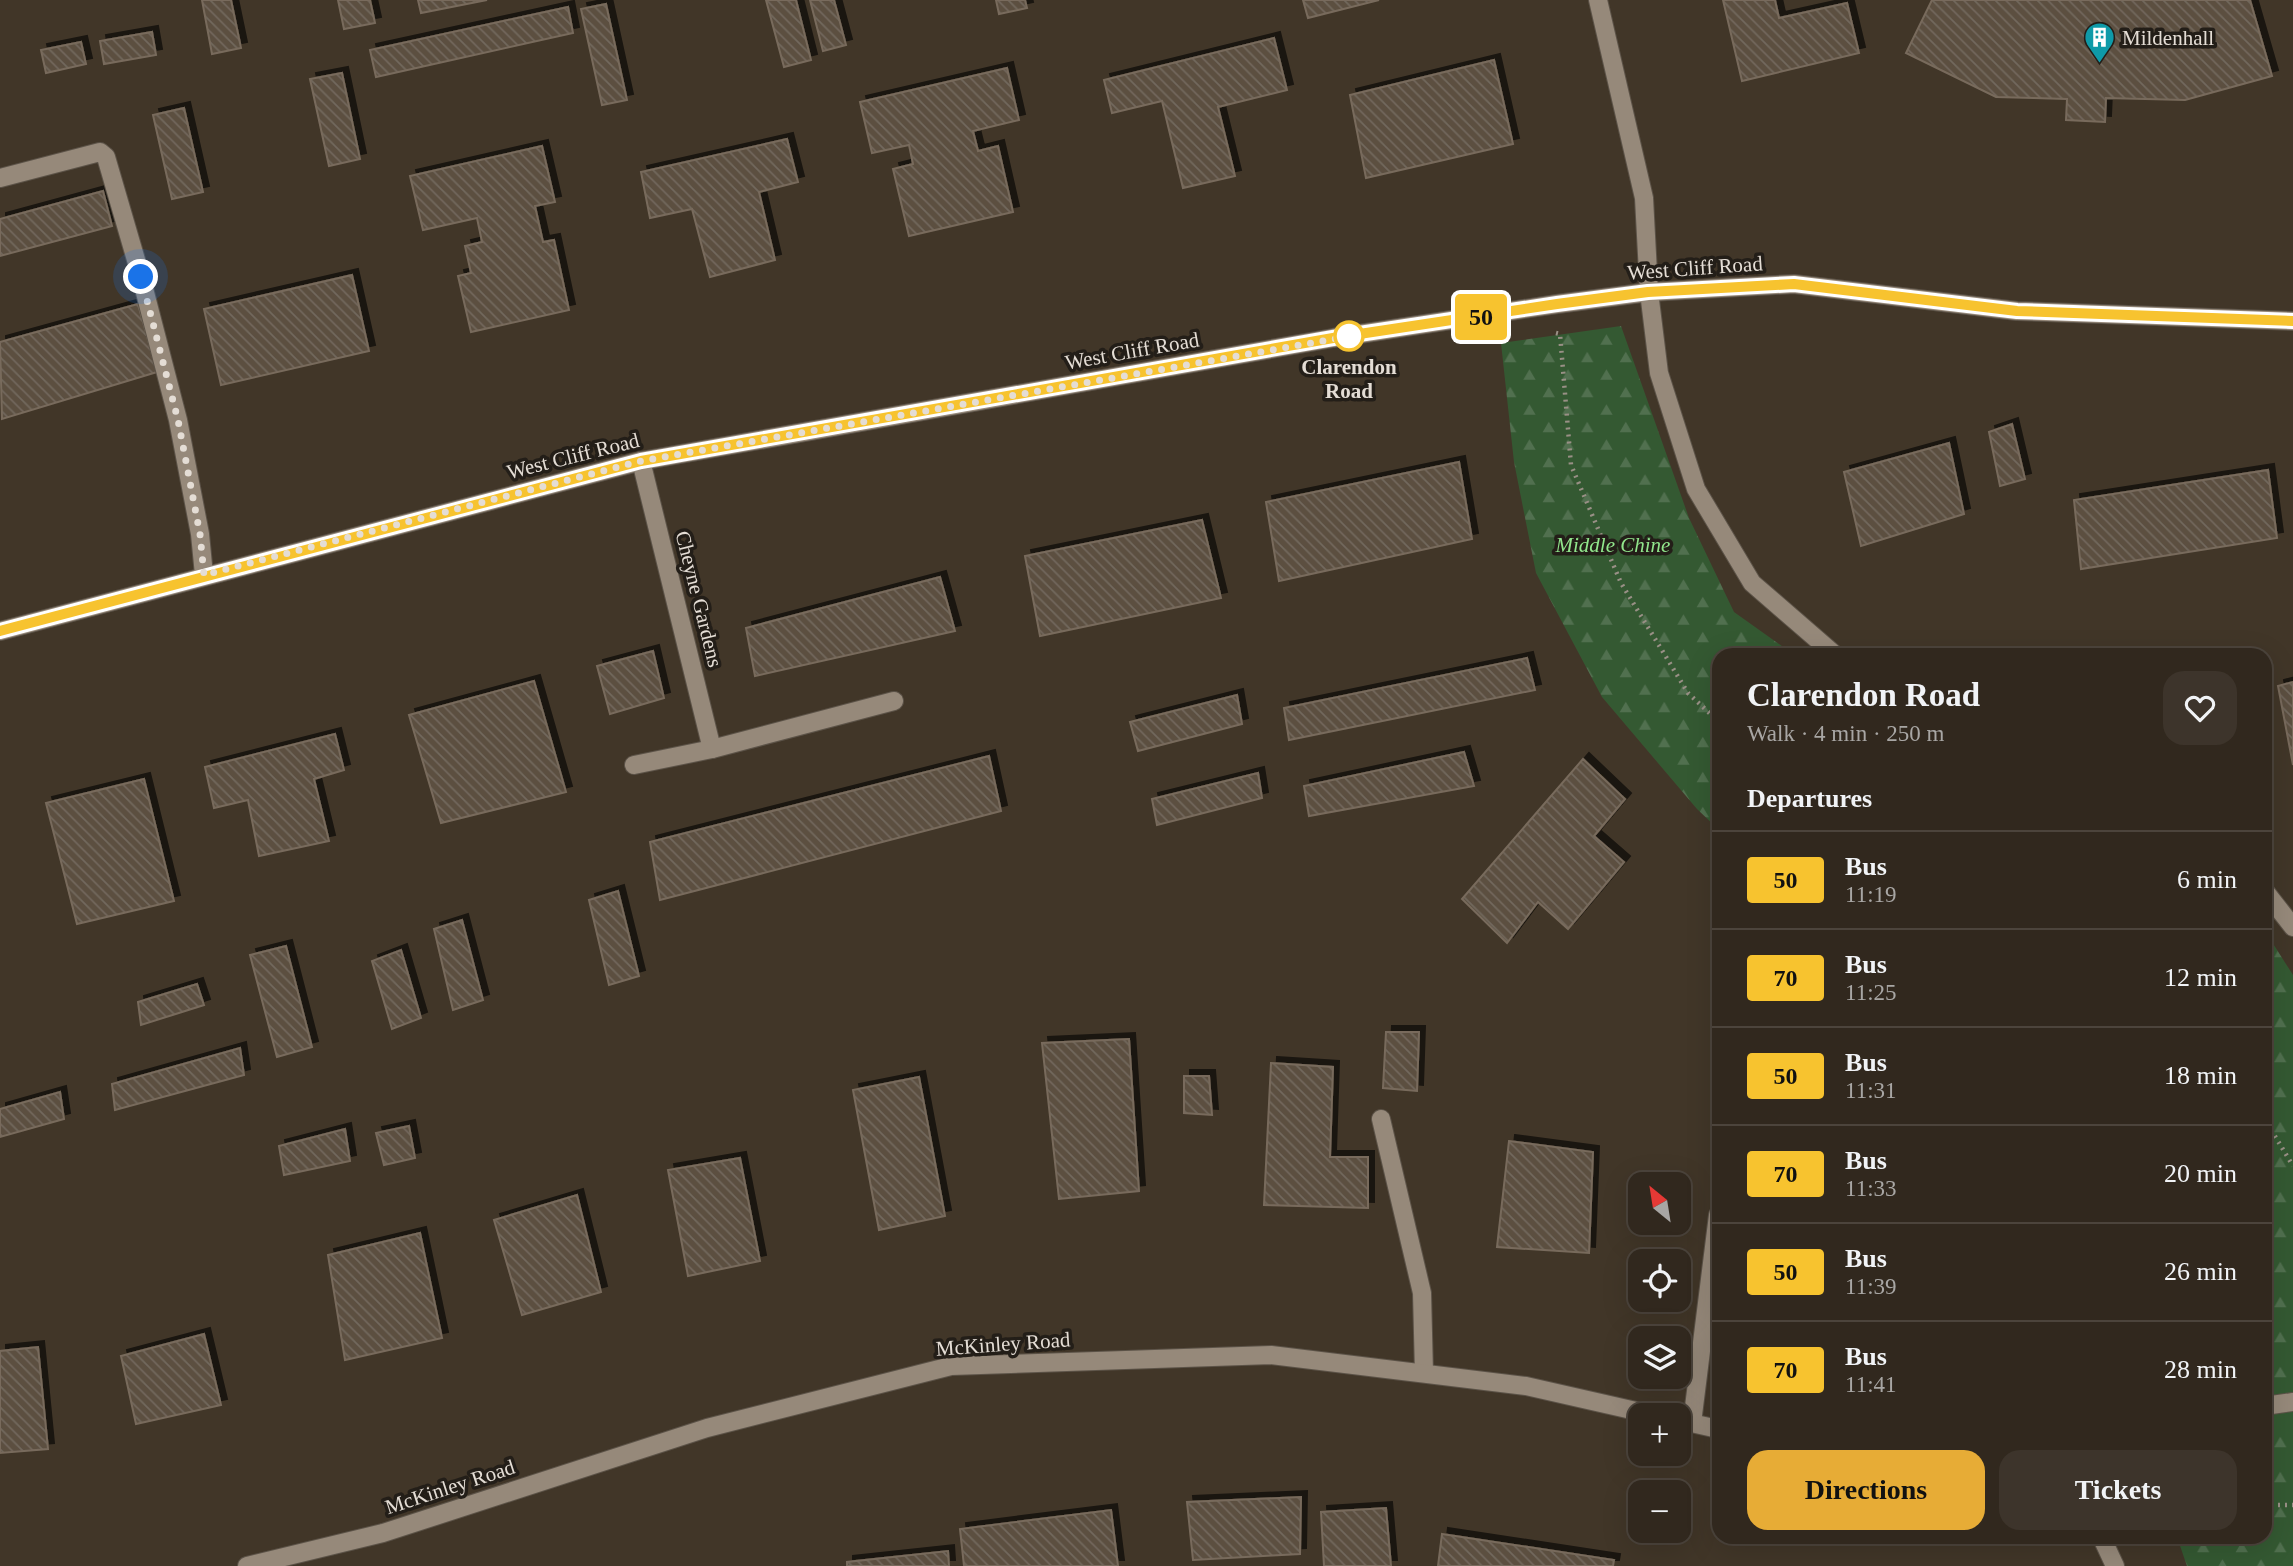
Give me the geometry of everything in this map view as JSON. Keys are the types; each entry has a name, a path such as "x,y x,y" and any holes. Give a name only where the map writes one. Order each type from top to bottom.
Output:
{"street":[{"path":"1598,0 1644,198 1648,292 1660,373 1696,489 1752,583 1827,648"},
{"path":"0,178 81,155 100,152 106,157 178,420 200,534 204,575"},
{"name":"West Cliff Road","path":"0,631 641,461 1333,338 1648,292 1794,284 2017,311 2293,321"},
{"name":"Cheyne Gardens","path":"641,461 712,748"},
{"path":"634,765 712,748 894,701"},
{"path":"2272,900 2293,927"},
{"path":"1381,1119 1422,1293 1424,1373"},
{"path":"1688,1403 1712,1253"},
{"name":"McKinley Road","path":"247,1566 383,1532 707,1428 951,1366 1271,1355 1526,1386 1628,1409"},
{"path":"2272,1405 2293,1402"},
{"path":"1691,1423 1712,1428"},
{"path":"2105,1544 2115,1566"}],"path":[{"path":"1548,330 1560,334 1571,465 1620,583 1688,693 1712,715"},
{"path":"2272,1131 2293,1166"},
{"path":"2272,1505 2293,1505"}],"green space":[{"name":"Middle Chine","path":"1621,326 1689,518 1734,612 1785,648 1712,648 1712,823 1602,697 1536,573 1514,462 1501,343"},
{"path":"2272,942 2293,975 2293,1566 2187,1566 2179,1544 2272,1544"}],"building":[{"path":"202,0 231,0 241,48 212,54"},
{"path":"338,0 370,0 375,23 344,29"},
{"path":"418,0 487,0 421,13"},
{"path":"766,0 796,0 811,60 784,67"},
{"path":"810,0 834,0 846,45 823,51"},
{"path":"996,0 1025,0 1027,8 999,14"},
{"path":"1303,0 1379,0 1308,18"},
{"path":"1723,0 1775,0 1779,18 1847,3 1859,53 1742,81"},
{"name":"Mildenhall","path":"1932,0 2250,0 2272,76 2185,100 2106,98 2105,122 2066,120 2067,99 1996,97 1906,53"},
{"path":"606,4 627,100 602,105 581,9"},
{"path":"568,7 573,33 376,77 370,50"},
{"path":"152,32 156,55 104,64 100,41"},
{"path":"1274,38 1287,90 1218,107 1235,176 1183,188 1162,101 1112,113 1104,80"},
{"path":"81,42 86,64 46,73 41,50"},
{"path":"1494,60 1513,144 1366,178 1350,95"},
{"path":"1007,68 1019,120 973,131 978,151 998,146 1013,212 909,236 893,169 913,164 909,145 872,153 860,102"},
{"path":"342,73 360,159 329,166 310,79"},
{"path":"184,108 203,192 172,199 153,115"},
{"path":"787,139 798,182 759,192 775,260 710,277 692,209 650,218 641,172"},
{"path":"542,146 555,202 535,206 543,242 554,240 569,310 471,332 458,276 471,273 465,246 482,242 477,218 423,230 410,176"},
{"path":"103,191 112,226 0,256 0,219"},
{"path":"352,275 369,351 221,385 204,309"},
{"path":"138,304 157,372 2,419 0,342"},
{"path":"2012,424 2025,479 2000,486 1989,432"},
{"path":"1949,443 1964,514 1861,546 1844,472"},
{"path":"1459,462 1472,539 1279,581 1266,502"},
{"path":"2268,470 2277,538 2081,569 2074,500"},
{"path":"1202,520 1221,598 1040,636 1025,556"},
{"path":"940,577 955,631 755,676 746,628"},
{"path":"653,651 664,698 610,714 597,666"},
{"path":"1527,658 1535,690 1289,740 1284,708"},
{"path":"534,681 566,792 441,823 409,715"},
{"path":"2293,682 2293,765 2278,686"},
{"path":"1237,695 1242,724 1138,751 1130,722"},
{"path":"335,734 344,770 314,779 329,841 259,856 248,800 214,808 205,767"},
{"path":"1464,752 1474,786 1309,816 1304,786"},
{"path":"989,756 1001,811 660,900 650,842"},
{"path":"1583,759 1625,799 1594,836 1624,862 1568,929 1538,902 1507,943 1462,899"},
{"path":"1258,773 1262,798 1157,825 1152,799"},
{"path":"144,779 174,901 77,924 46,803"},
{"path":"618,891 639,976 609,985 589,900"},
{"path":"462,920 483,1000 453,1010 434,929"},
{"path":"286,946 312,1047 277,1057 250,955"},
{"path":"401,950 421,1018 392,1029 372,961"},
{"path":"197,984 204,1005 141,1025 138,1002"},
{"path":"1386,1032 1419,1032 1417,1091 1383,1088"},
{"path":"1129,1039 1139,1191 1059,1199 1042,1043"},
{"path":"240,1048 244,1075 115,1110 112,1084"},
{"path":"1271,1063 1333,1067 1330,1157 1368,1157 1368,1208 1264,1205"},
{"path":"1184,1076 1209,1076 1212,1115 1184,1113"},
{"path":"919,1077 945,1216 879,1230 853,1090"},
{"path":"60,1092 64,1119 0,1137 0,1109"},
{"path":"409,1126 415,1158 384,1165 376,1133"},
{"path":"345,1129 350,1161 284,1175 279,1146"},
{"path":"1509,1141 1593,1152 1589,1253 1497,1247"},
{"path":"740,1158 760,1261 688,1276 668,1170"},
{"path":"577,1195 601,1292 522,1315 494,1220"},
{"path":"420,1233 442,1338 345,1360 328,1255"},
{"path":"204,1334 221,1405 136,1424 121,1356"},
{"path":"38,1347 48,1449 0,1453 0,1351"},
{"path":"1301,1497 1300,1554 1193,1560 1187,1502"},
{"path":"1386,1508 1391,1566 1324,1566 1321,1512"},
{"path":"1111,1510 1118,1566 964,1566 960,1529"},
{"path":"1442,1534 1614,1560 1613,1566 1438,1566"},
{"path":"948,1551 949,1566 847,1566 847,1562"}],"bus line":[{"name":"50","path":"0,631 641,461 1333,338 1557,304 1648,292 1794,284 2017,311 2293,321"}],"place":[{"name":"Mildenhall","path":"2099,65"},
{"name":"Clarendon Road","path":"1349,336"}],"route":[{"path":"141,277 178,420 200,534 199,546 204,575 641,461 1357,335 1349,336"}]}
